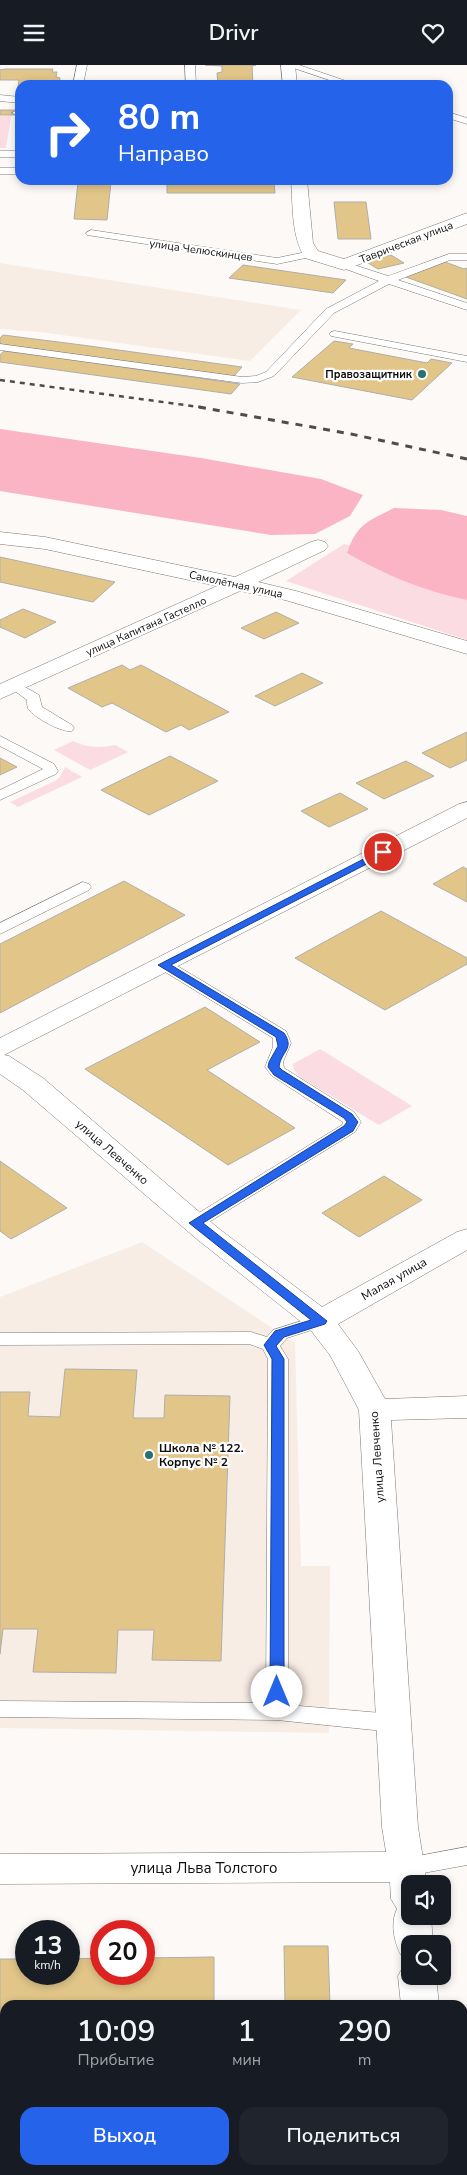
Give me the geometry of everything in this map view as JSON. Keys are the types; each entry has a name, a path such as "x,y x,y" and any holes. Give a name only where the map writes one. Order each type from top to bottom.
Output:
{"street":[{"path":"289,65 290,80"},
{"path":"299,185 305,243 311,253 344,265"},
{"name":"Таврическая улица","path":"344,265 467,218"},
{"name":"Самолётная улица","path":"0,538 45,543 289,595 444,640 467,649"},
{"name":"улица Капитана Гастелло","path":"7,689 318,546"},
{"path":"0,1048 467,809"},
{"name":"улица Левченко","path":"0,1062 33,1084 195,1223 320,1321 343,1351 375,1410 400,1827 407,1875"},
{"name":"Малая улица","path":"320,1321 467,1238"},
{"path":"375,1410 467,1407"},
{"name":"улица Льва Толстого","path":"0,1869 401,1883"},
{"path":"418,1985 419,2000"}],"lane":[{"path":"79,80 82,65"},
{"path":"190,65 191,80"},
{"path":"289,65 337,80"},
{"path":"0,98 15,100"},
{"path":"0,106 15,109"},
{"path":"453,117 467,121"},
{"path":"0,154 15,154"},
{"path":"0,171 15,171"},
{"name":"улица Челюскинцев","path":"91,233 277,261 311,253"},
{"path":"0,347 242,380 258,379 270,374 330,311 388,280 449,257 467,257"},
{"path":"344,265 467,307"},
{"path":"335,333 467,359"},
{"path":"7,689 34,698 37,710 68,727"},
{"path":"0,740 49,767 51,771 0,796"},
{"path":"0,929 83,887"},
{"path":"163,965 280,1035 284,1041 283,1046 274,1062 274,1067 278,1072 348,1116 352,1122 348,1129 195,1223"},
{"path":"270,1345 280,1334 320,1321"},
{"path":"0,1339 251,1339 270,1345 278,1359 277,1712"},
{"path":"0,1709 277,1712 393,1723"},
{"path":"425,1875 467,1855"}],"shaded area":[{"path":"0,116 11,116 6,148 0,148"},
{"path":"0,263 301,310 250,361 40,332 0,329"},
{"path":"0,429 201,458 321,479 363,495 350,516 315,534 271,535 0,491"},
{"path":"394,508 441,510 467,516 467,600 435,592 405,581 347,553 355,535 365,524"},
{"path":"344,544 467,583 467,640 286,581"},
{"path":"73,741 94,747 115,745 128,752 90,770 54,750"},
{"path":"65,767 82,777 18,807 10,802 55,781 60,777"},
{"path":"320,1049 412,1106 379,1125 300,1077 294,1070 293,1064"},
{"name":"Школа № 122. Корпус № 2","path":"142,1242 295,1343 301,1566 330,1566 329,1733 0,1728 0,1297"}],"building":[{"path":"205,65 256,65 252,66 253,80 218,80 217,73 222,72 222,66"},
{"path":"53,69 52,72 57,72 56,77 60,78 60,80 0,80 0,70"},
{"path":"0,110 15,110 15,115 0,115"},
{"path":"78,185 111,185 107,220 74,219"},
{"path":"167,185 274,185 275,193 167,193"},
{"path":"334,202 366,202 371,239 338,239"},
{"path":"391,255 404,263 378,269 365,261"},
{"path":"445,262 464,269 467,268 467,299 406,277"},
{"path":"243,265 346,280 333,293 229,278"},
{"path":"3,335 242,367 234,376 0,344 0,338"},
{"path":"334,341 353,344 349,348 427,363 431,359 452,363 412,400 292,377"},
{"path":"4,351 240,384 231,394 0,362 0,355"},
{"path":"0,557 115,582 93,602 0,582"},
{"path":"23,609 56,622 25,638 0,627 0,620"},
{"path":"276,612 299,623 264,639 241,628"},
{"path":"122,665 130,670 141,665 229,712 189,730 181,725 166,732 112,703 102,707 68,688"},
{"path":"302,673 323,683 275,706 255,696"},
{"path":"467,732 467,760 450,768 422,753"},
{"path":"170,756 218,781 149,815 101,790"},
{"path":"0,758 17,767 0,775"},
{"path":"406,761 434,776 384,799 356,783"},
{"path":"340,793 368,809 329,827 301,811"},
{"path":"463,867 467,869 467,902 433,884"},
{"path":"124,881 185,915 0,1013 0,944"},
{"path":"381,911 467,958 467,964 385,1010 295,958"},
{"path":"205,1007 260,1042 207,1070 295,1128 228,1165 85,1069"},
{"path":"0,1161 67,1208 11,1239 0,1231"},
{"path":"384,1176 422,1200 359,1237 322,1213"},
{"path":"65,1369 137,1370 133,1418 164,1418 165,1395 230,1396 221,1661 152,1660 154,1630 118,1630 116,1673 33,1672 38,1629 3,1629 0,1654 0,1392 30,1392 28,1416 60,1417"},
{"path":"284,1946 328,1946 330,2000 285,2000"},
{"path":"214,1957 214,2000 0,2000 0,1959 15,1959 15,1985 80,1985 80,1959 90,1958 90,1985 155,1985 155,1958"}],"railway":[{"path":"0,380 207,408"},
{"path":"199,407 351,434 467,459"}],"place":[{"name":"Правозащитник","path":"422,374"},
{"name":"Школа № 122. Корпус № 2","path":"149,1455"}],"route":[{"path":"277,1692 278,1359 270,1345 280,1334 320,1321 195,1223 348,1129 352,1122 348,1116 278,1072 274,1067 274,1062 283,1046 284,1041 280,1035 163,965 383,852"}]}
